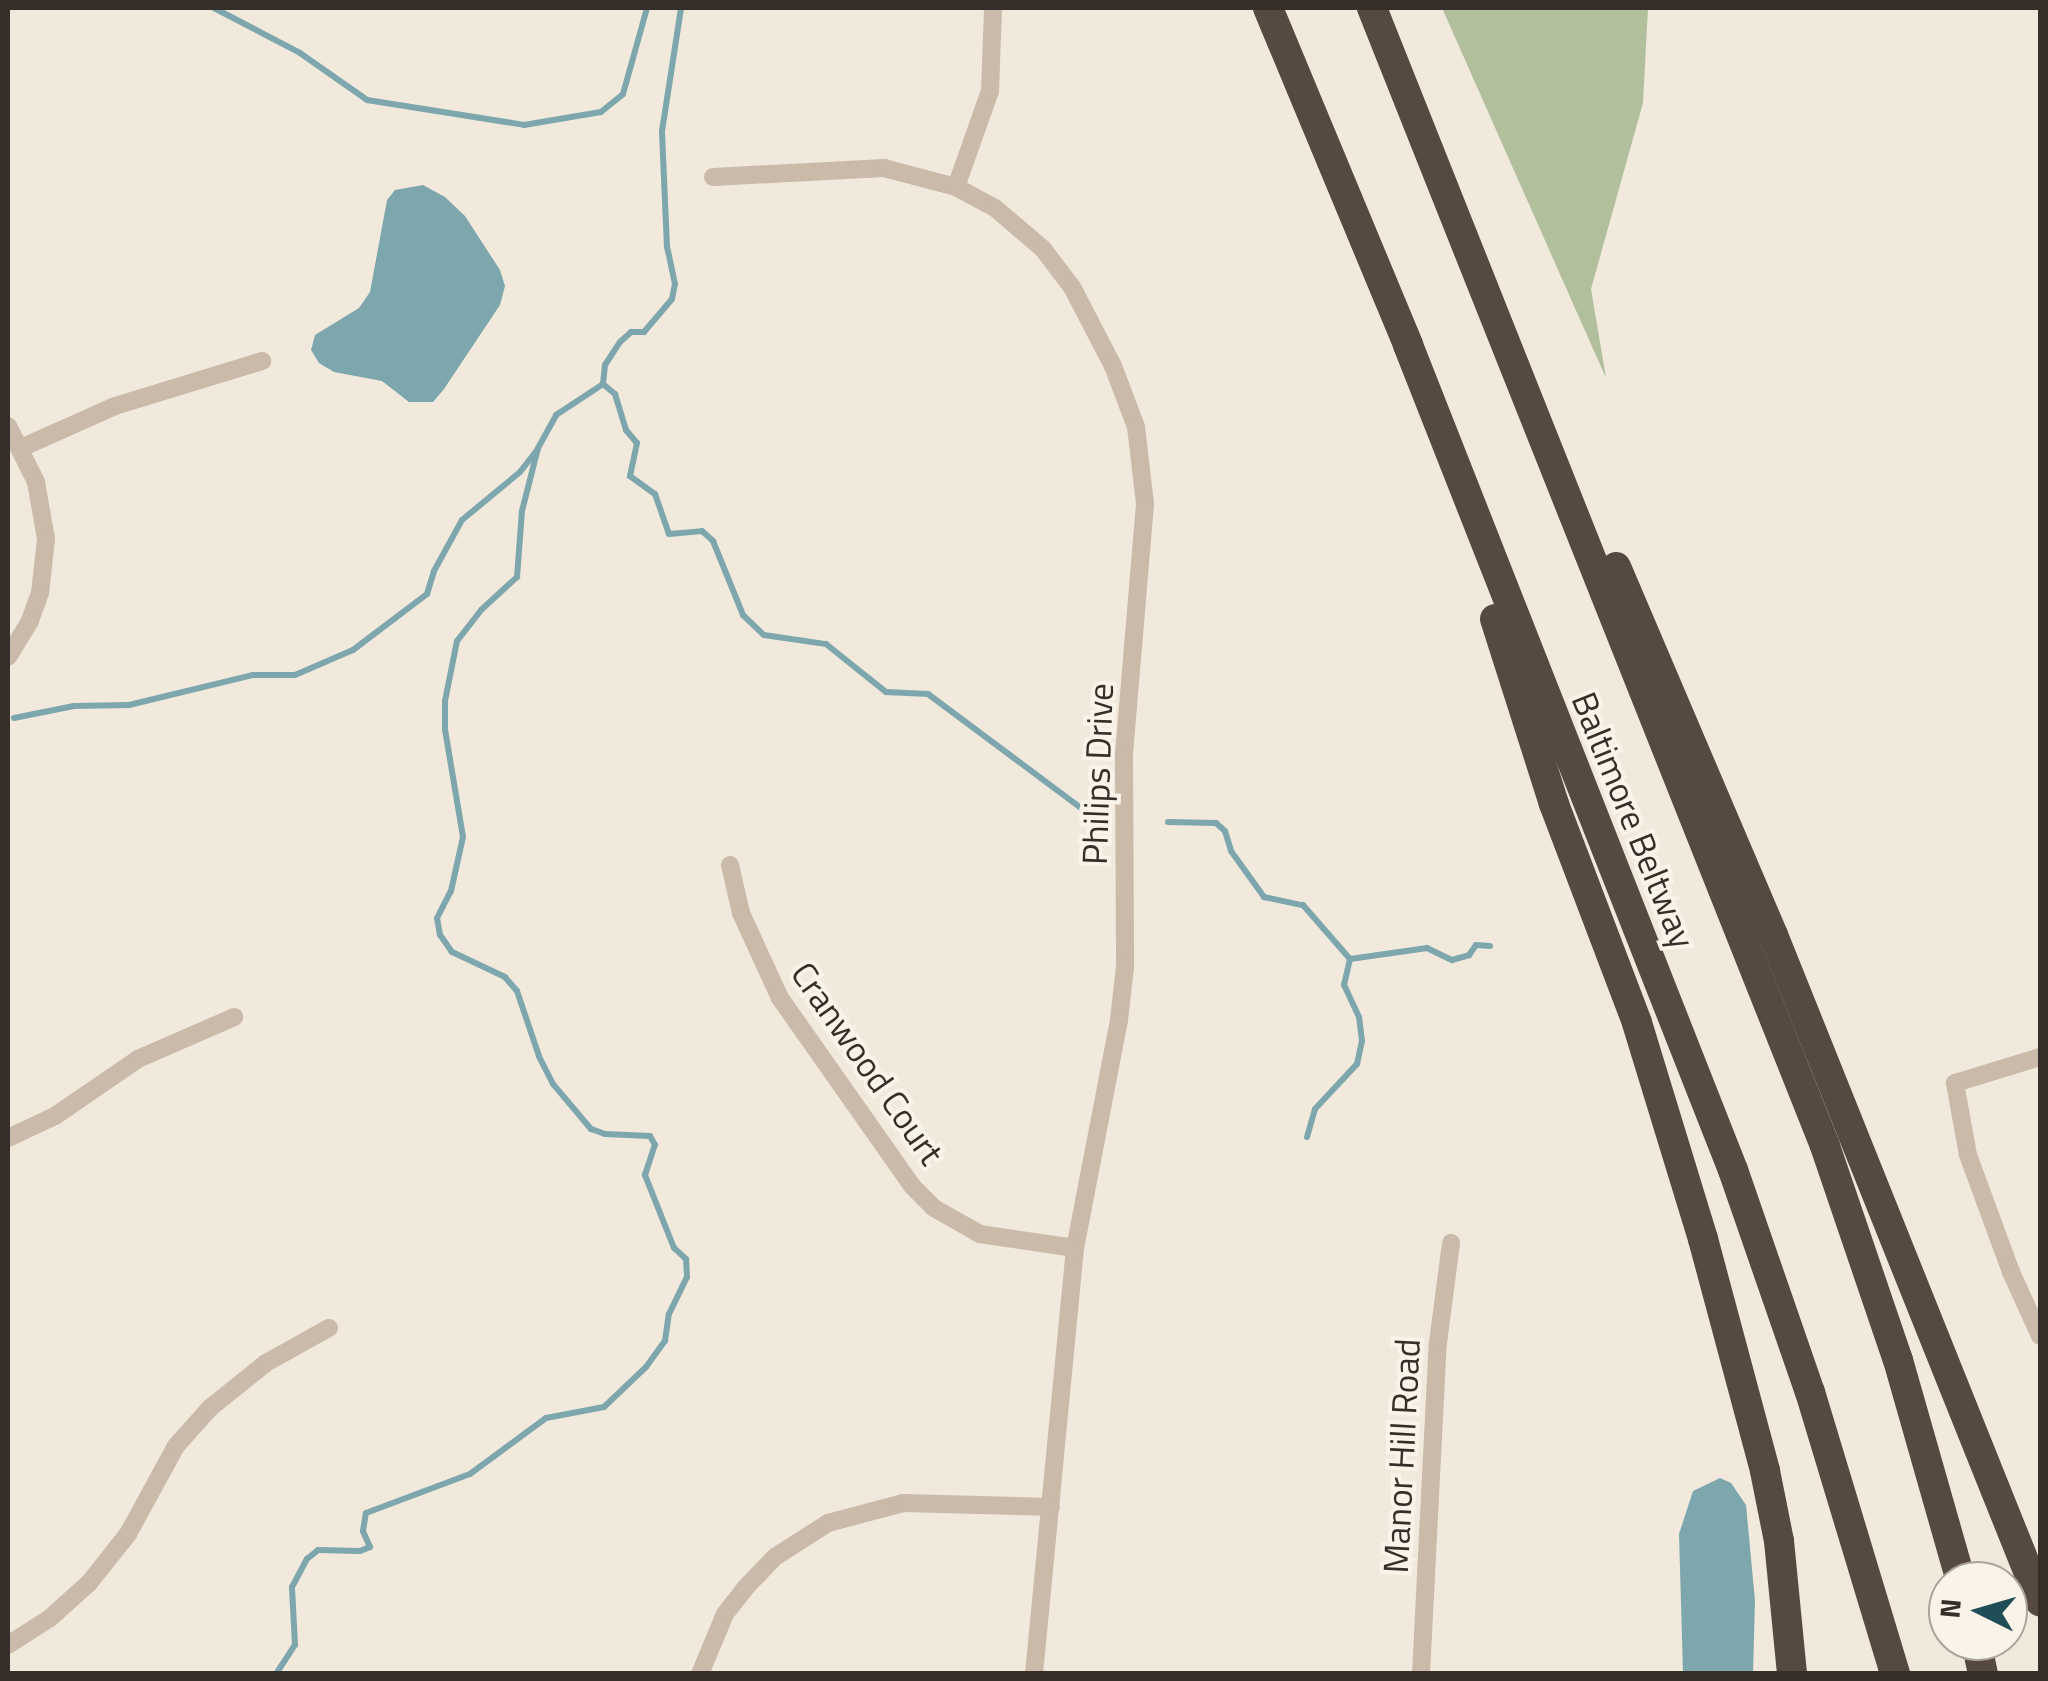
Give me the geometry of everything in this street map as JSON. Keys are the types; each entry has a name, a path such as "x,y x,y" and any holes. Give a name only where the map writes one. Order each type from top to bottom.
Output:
{"highway":[{"name":"Baltimore Beltway","path":"1268,8 1408,345 1733,1170 1810,1392 1895,1674"},
{"name":"Baltimore Beltway","path":"1372,8 1825,1146 1898,1360 1955,1561"},
{"path":"1455,217 1485,257 1757,898 2040,1600"},
{"path":"1408,345 1554,804 1636,1023 1703,1239 1765,1471 1779,1541 1792,1674"}],"street":[{"path":"956,187 990,92 992,8"},
{"name":"Philips Drive","path":"713,177 854,167 922,176 956,187 996,208 1042,249 1072,287 1125,395 1144,464 1143,549 1122,794 1125,968 1119,1020 1075,1248 1034,1674"},
{"path":"21,448 115,406 262,362"},
{"path":"8,426 21,448 40,499 45,563 30,621 8,657"},
{"name":"Cranwood Court","path":"730,865 741,913 780,998 912,1186 945,1216 980,1234 1075,1248"},
{"path":"8,1138 55,1116 138,1059 234,1017"},
{"path":"2040,1057 1955,1083 1968,1155 2011,1272 2040,1336"},
{"name":"Manor Hill Road","path":"1421,1674 1438,1343 1450,1243"},
{"path":"8,1646 50,1618 89,1584 128,1534 176,1446 210,1408 266,1363 329,1328"},
{"path":"700,1674 712,1638 746,1586 776,1557 828,1523 903,1503 1051,1507"}],"green space":[{"path":"1442,8 1648,8 1643,103 1591,289 1606,378"}],"water":[{"path":"423,185 445,197 465,216 500,270 505,286 500,305 444,389 433,402 409,402 382,381 334,372 319,363 311,350 315,335 359,308 370,292 387,200 395,190"},
{"path":"1720,1478 1731,1483 1746,1505 1755,1601 1753,1673 1683,1673 1679,1534 1693,1491"}],"waterway":[{"path":"214,8 300,53 367,100 524,125 601,112 623,94 647,8"},
{"path":"276,1674 295,1645 292,1587 307,1559 318,1550 360,1551 370,1547 363,1531 366,1513 470,1474 546,1418 604,1407 646,1367 665,1341 669,1314 687,1277 686,1259 674,1248 645,1175 655,1145 650,1136 605,1134 591,1129 553,1084 517,991 505,977 452,952 440,935 437,918 451,891 463,837 445,730 445,701 457,641 481,610 517,577 522,511 538,448 556,415 603,384 605,365 620,342 631,332 644,332 672,299 675,284 667,247 662,131 681,8"},
{"path":"603,384 615,394 626,430 637,443 630,476 655,494 669,534 702,531 713,541 743,615 764,635 826,644 886,692 928,694 1085,811"},
{"path":"14,718 74,706 129,705 253,675 295,675 353,650 427,594 434,571 462,520 520,472 537,450"},
{"path":"1168,822 1216,823 1225,831 1231,851 1264,897 1303,905 1350,959"},
{"path":"1350,959 1427,948 1452,960 1469,955 1476,945 1490,946"},
{"path":"1307,1137 1315,1109 1357,1064 1362,1041 1359,1017 1344,985 1350,959"}]}
